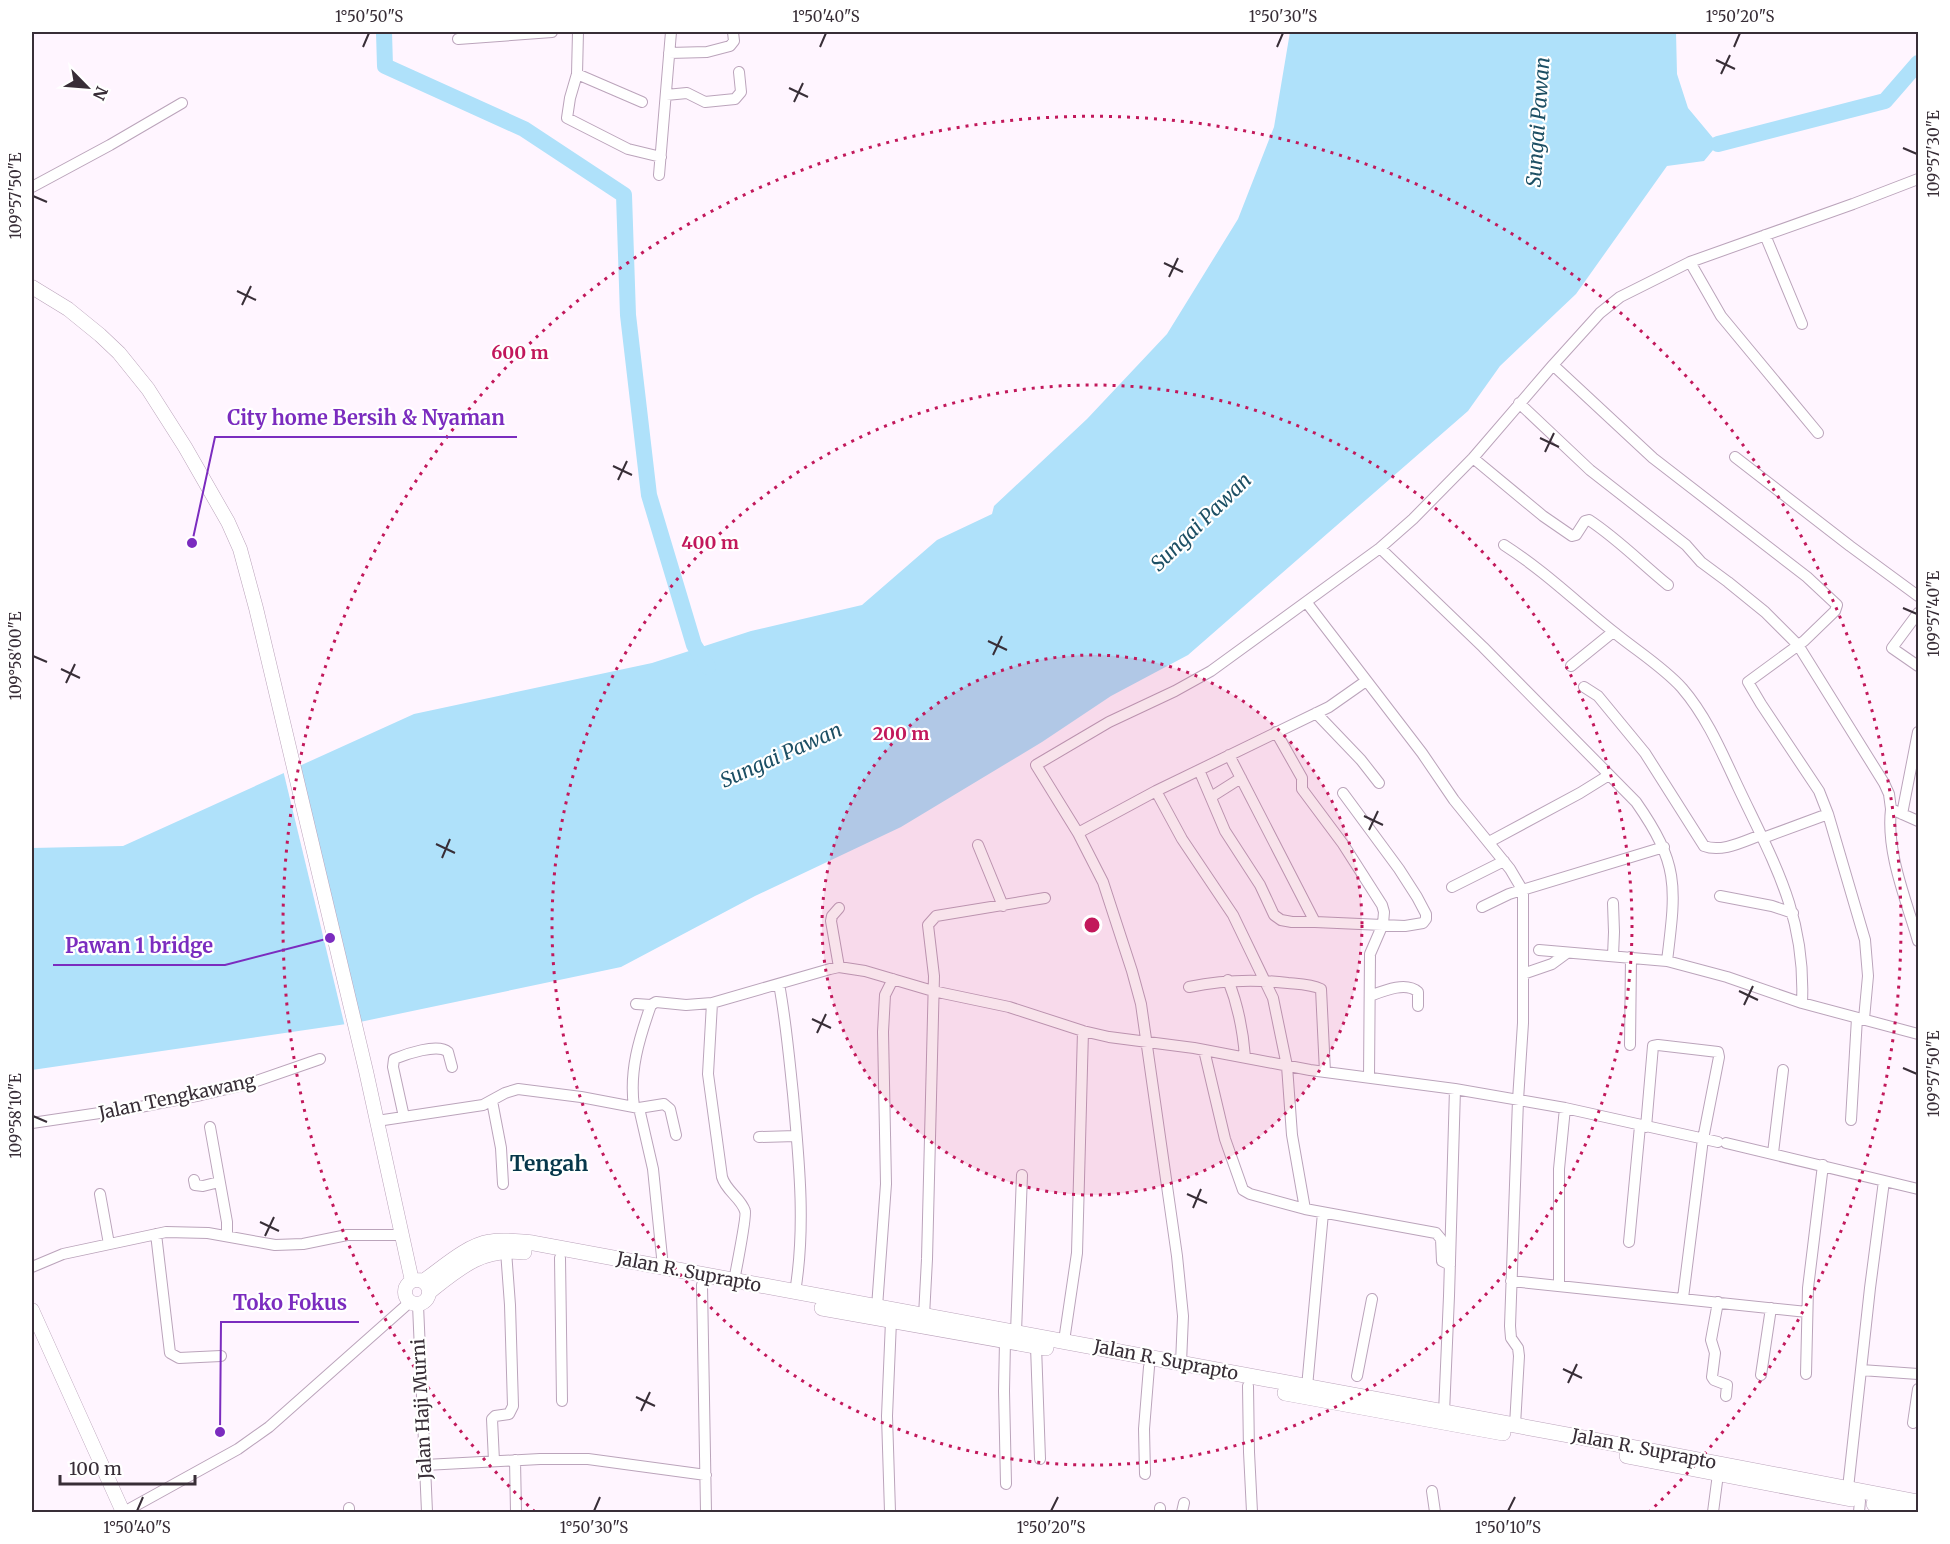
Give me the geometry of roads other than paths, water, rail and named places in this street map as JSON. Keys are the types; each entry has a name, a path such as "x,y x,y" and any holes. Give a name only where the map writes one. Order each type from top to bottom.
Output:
{"highway":[{"name":"Jalan R. Suprapto","path":"422,1285 473,1248 484,1243 506,1240 533,1243 734,1281 891,1321 1064,1341 1307,1387 1328,1396 1356,1385 1444,1413 1515,1425 1740,1472 1848,1488 1918,1502"},
{"name":"Jalan R. Suprapto","path":"422,1285 471,1261 494,1252 506,1251 560,1258 702,1285 779,1294 795,1292 924,1316 1003,1335 1036,1347 1248,1386 1328,1396 1718,1474 1740,1472 1859,1507 1918,1512"}],"main road":[{"path":"32,287 85,321 119,353 148,389 216,500 240,549 248,573 366,1071 402,1235 428,1299 414,1303 405,1291 422,1285"},
{"path":"32,1310 124,1512"}],"street":[{"path":"458,39 552,32"},
{"path":"578,32 577,74 570,98 568,120 628,149 661,157"},
{"path":"659,175 671,32"},
{"path":"669,53 697,53 730,46 734,41 733,32"},
{"path":"666,95 687,93 705,102 735,99 741,92 739,72"},
{"path":"577,74 642,102"},
{"path":"32,187 182,104"},
{"path":"1181,1363 1183,1316 1179,1275 1141,1004 1103,882 1078,833 1036,764 1109,722 1211,671 1380,548 1413,519 1473,458 1552,365 1600,313 1620,297 1690,262 1841,209 1918,179"},
{"path":"1765,235 1802,324"},
{"path":"1690,262 1721,316 1818,433"},
{"path":"1552,365 1653,458 1781,557 1837,605 1836,611 1798,645 1751,679 1748,685 1819,791 1828,814 1864,940 1868,976 1861,1018 1851,1120"},
{"path":"1519,403 1590,470 1686,545 1701,562 1765,612 1798,645 1889,794 1890,834 1893,851 1918,941"},
{"path":"1735,456 1918,596"},
{"path":"1473,458 1572,536 1576,535 1585,521 1589,520 1612,536 1640,563 1668,585"},
{"path":"1504,545 1544,573 1680,686 1705,720 1762,836 1786,891 1801,951 1802,1003"},
{"path":"1380,548 1476,639 1636,802 1664,847 1673,885 1673,908 1667,961"},
{"path":"1307,603 1402,727 1454,800 1504,861 1523,891 1531,950 1522,974 1521,1063 1511,1281 1511,1338 1518,1348 1519,1356 1515,1425"},
{"path":"1918,613 1892,649 1918,666"},
{"path":"1571,666 1613,632"},
{"path":"1078,833 1156,791 1329,707 1366,681"},
{"path":"1584,687 1598,696 1645,753 1704,846 1714,849 1722,848 1828,814"},
{"path":"1316,713 1361,760 1379,783"},
{"path":"1276,732 1302,778 1302,789 1343,843 1377,894 1384,912 1383,924 1370,954 1369,1078"},
{"path":"1902,814 1918,732"},
{"path":"1229,755 1315,922"},
{"path":"1199,770 1225,831 1260,885 1274,915 1281,920 1415,926 1425,921 1426,914 1399,869 1343,793"},
{"path":"1489,842 1609,775"},
{"path":"1211,797 1241,778"},
{"path":"1156,791 1182,839 1233,915 1273,998 1287,1065 1290,1120 1305,1209"},
{"path":"1891,809 1918,821"},
{"path":"978,845 1003,906"},
{"path":"1482,908 1509,894 1664,847"},
{"path":"1452,888 1504,861"},
{"path":"1720,896 1772,906 1793,913"},
{"path":"924,1316 934,976 928,925 936,916 1045,898"},
{"path":"1612,956 1613,903"},
{"path":"839,908 831,921 839,967"},
{"path":"1531,950 1667,961 1727,977 1802,1003 1918,1034"},
{"path":"1522,974 1552,964 1567,953"},
{"path":"1630,1045 1631,957"},
{"path":"636,1004 712,1003 839,967 865,971 933,991 1009,1006 1083,1031 1325,1072 1455,1089 1565,1108 1773,1153 1918,1189"},
{"path":"877,1307 886,1184 883,1032 885,995 892,979"},
{"path":"1228,980 1241,1023 1245,1058"},
{"path":"1189,987 1228,980 1265,980 1316,987 1322,991 1325,1072"},
{"path":"778,984 786,1028 802,1217 795,1292"},
{"path":"1370,996 1391,988 1414,989 1418,992 1418,1006"},
{"path":"712,1003 708,1074 722,1177 724,1184 746,1213 734,1281"},
{"path":"651,1005 633,1069 632,1084 636,1107 652,1161 663,1268"},
{"path":"1064,1341 1077,1253 1083,1031"},
{"path":"1629,1242 1653,1046 1715,1050 1719,1057 1703,1139 1683,1298"},
{"path":"404,1117 393,1067 394,1059 422,1050 442,1048 448,1052 452,1067"},
{"path":"1204,1050 1225,1139 1243,1190 1305,1209 1436,1233 1441,1239 1442,1261 1450,1265"},
{"name":"Jalan Tengkawang","path":"32,1123 140,1107 210,1093 248,1084 320,1059"},
{"path":"1773,1153 1783,1070"},
{"path":"377,1121 483,1105 518,1089 581,1096 636,1107 666,1105 670,1109 676,1135"},
{"path":"1444,1413 1455,1089"},
{"path":"492,1101 501,1148 503,1184"},
{"path":"1560,1285 1559,1169 1565,1108"},
{"path":"210,1127 227,1221 227,1236"},
{"path":"759,1137 796,1136"},
{"path":"1806,1374 1808,1288 1823,1165"},
{"path":"1006,1484 1003,1335 1022,1175"},
{"path":"194,1180 195,1185 201,1187 219,1182"},
{"path":"1848,1488 1884,1181"},
{"path":"100,1194 109,1244"},
{"path":"1307,1387 1323,1213"},
{"path":"32,1267 63,1254 156,1234 193,1232 275,1245 303,1244 347,1235 402,1235"},
{"path":"156,1234 170,1353 178,1358 221,1356"},
{"path":"494,1461 492,1419 495,1416 508,1414 513,1406 506,1251"},
{"path":"560,1258 562,1401"},
{"path":"1511,1281 1807,1312"},
{"path":"702,1285 706,1512"},
{"path":"1356,1385 1372,1299"},
{"path":"1718,1302 1711,1340 1715,1353 1712,1377 1714,1380 1727,1384 1726,1396"},
{"path":"124,1512 238,1449 269,1427 414,1303"},
{"name":"Jalan Haji Murni","path":"414,1303 427,1512"},
{"path":"1761,1375 1771,1308"},
{"path":"890,1512 887,1416 891,1321"},
{"path":"1036,1347 1040,1459"},
{"path":"1145,1474 1144,1429 1149,1367"},
{"path":"1861,1370 1918,1374"},
{"path":"1248,1386 1252,1512"},
{"path":"1913,1423 1918,1389"},
{"path":"425,1465 588,1459 706,1475"},
{"path":"515,1460 516,1512"},
{"path":"1713,1512 1718,1474"},
{"path":"1432,1491 1436,1512"}],"water":[{"name":"Sungai Pawan","path":"1290,32 1676,32 1677,74 1688,108 1718,144 1704,161 1667,166 1576,294 1500,366 1468,411 1188,655 1111,696 1042,742 901,827 755,896 621,967 360,1022 32,1070 32,848 123,846 414,714 652,663 751,631 862,605 937,540 992,514 994,506 1087,419 1167,334 1238,219 1274,127"}],"waterway":[{"path":"384,32 385,66 524,129 624,195 628,315 649,495 694,645 708,667"},
{"path":"1718,144 1885,101 1918,63"}],"place":[{"name":"City home Bersih & Nyaman","path":"192,543"},
{"name":"Pawan 1 bridge","path":"330,938"},
{"name":"Toko Fokus","path":"220,1432"}],"district":[{"name":"Tengah","path":"549,1164"}]}
